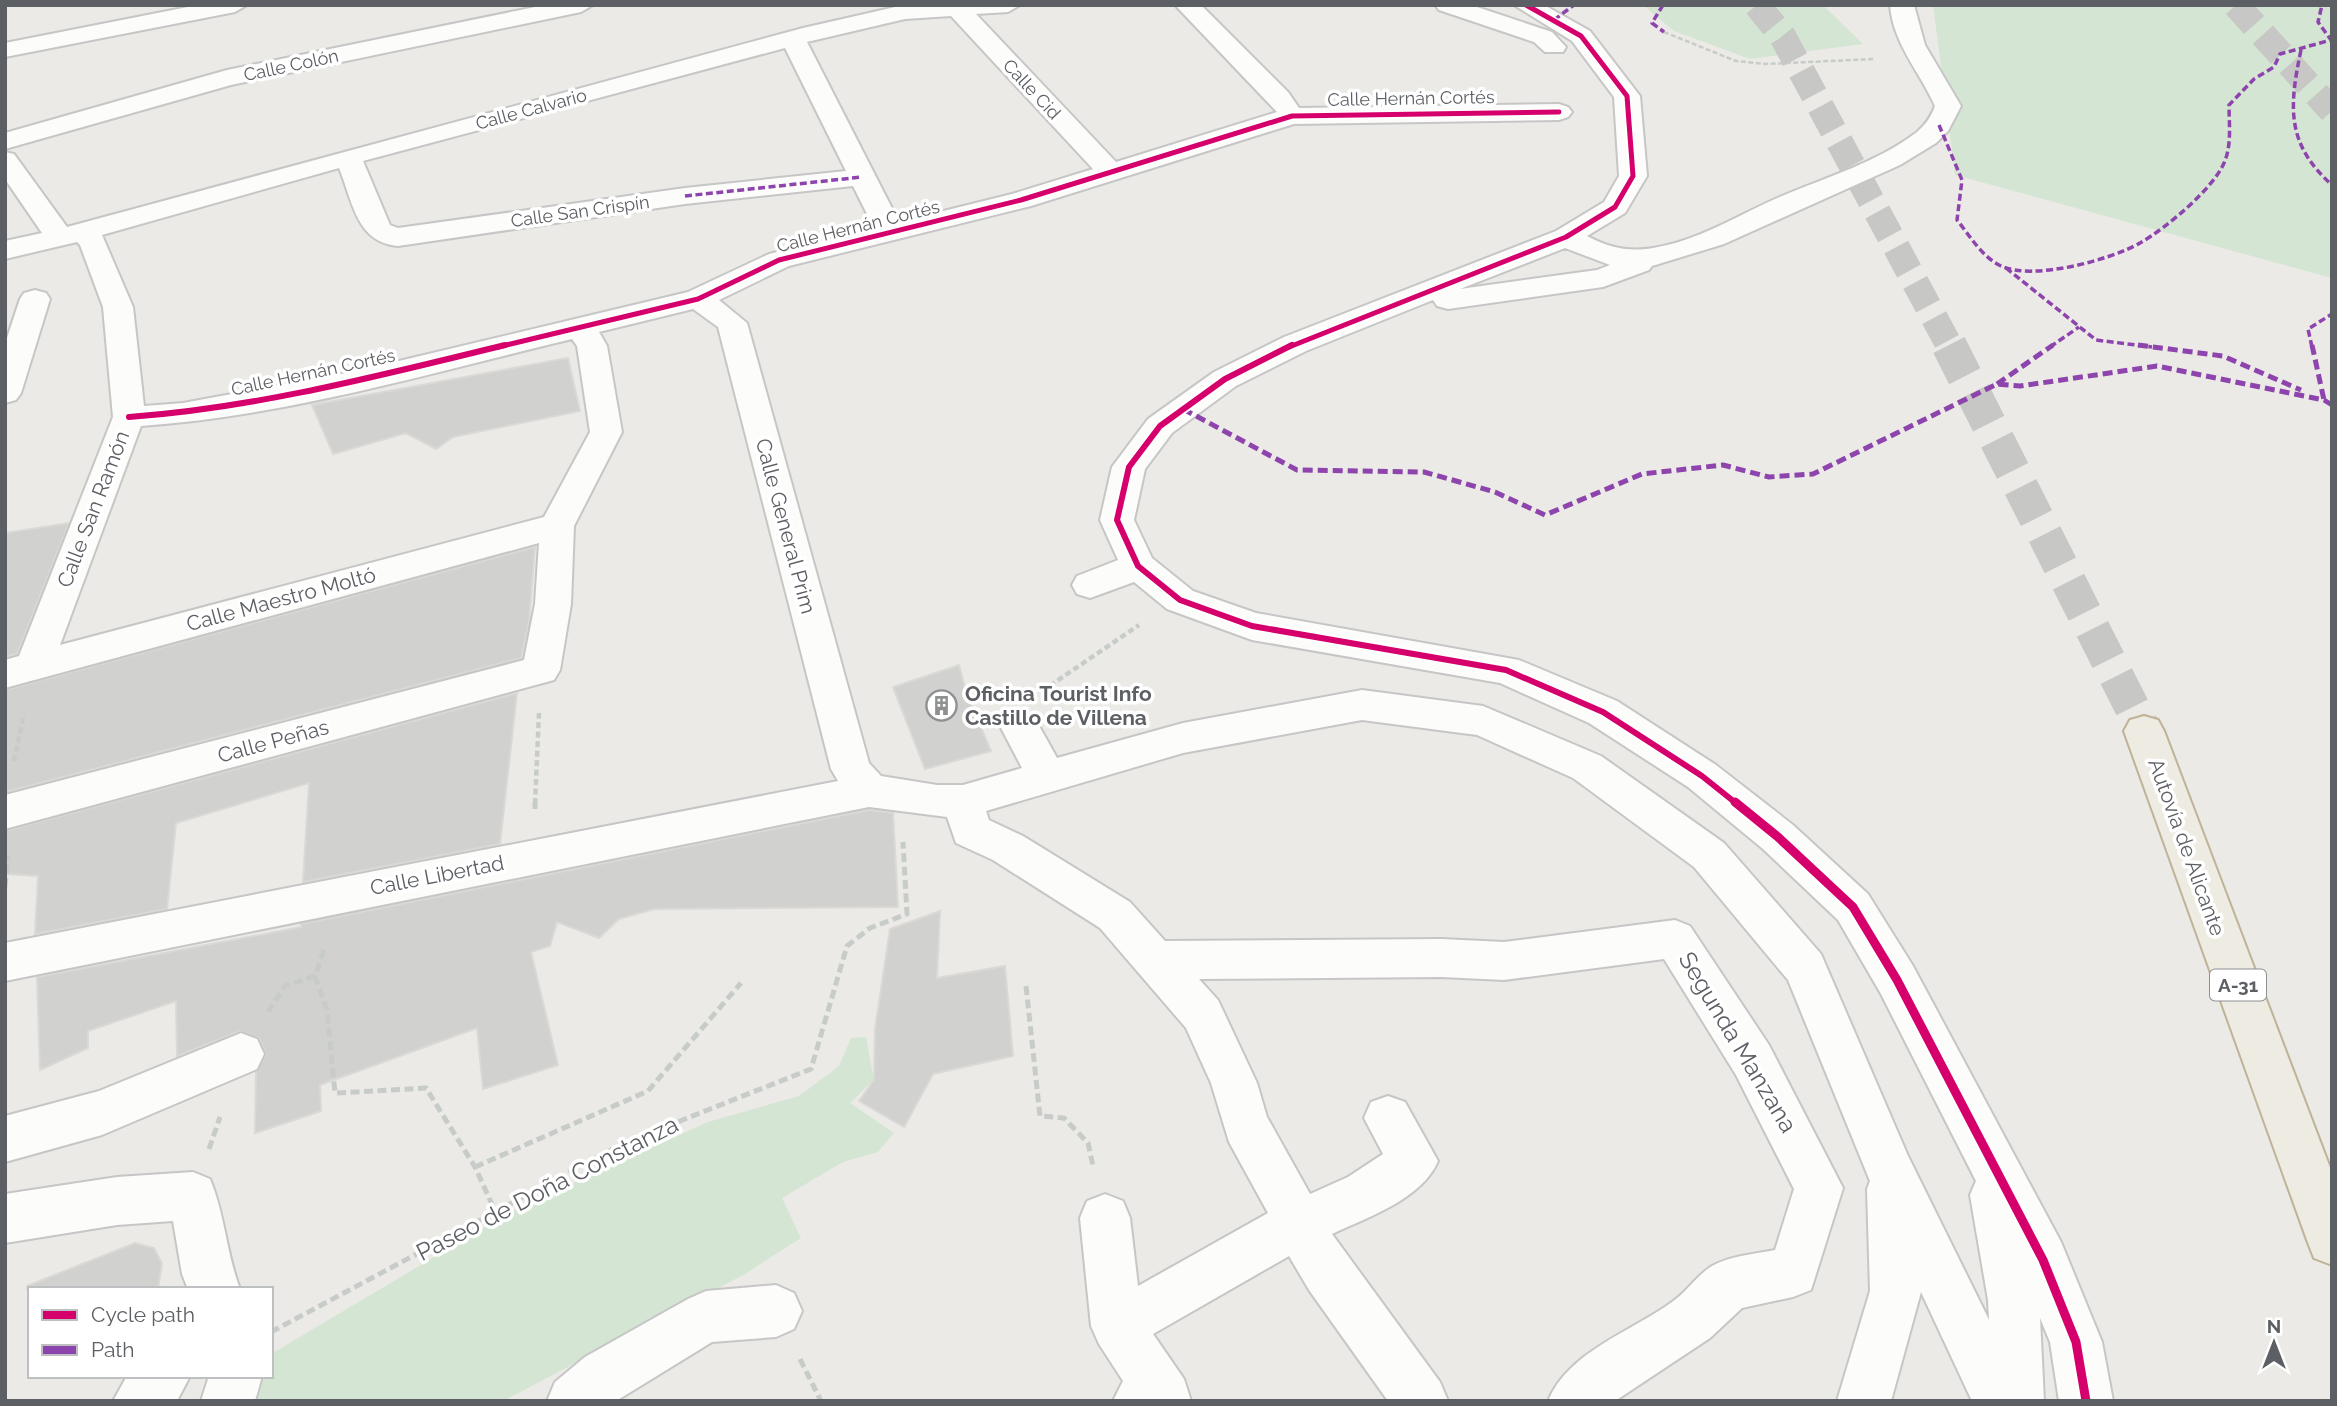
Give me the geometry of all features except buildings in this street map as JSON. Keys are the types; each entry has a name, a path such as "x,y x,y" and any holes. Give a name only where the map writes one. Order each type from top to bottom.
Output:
{"highway":[{"name":"Autovía de Alicante","path":"2144,731 2332,1240"}],"street":[{"path":"5,50 235,5"},
{"name":"Calle Colón","path":"5,141 227,78 533,10 581,5"},
{"name":"Calle Calvario","path":"5,250 71,236 348,157 793,38 905,12 1008,5"},
{"path":"1187,5 1279,97 1292,116"},
{"path":"1447,5 1543,37 1579,68 1631,148"},
{"path":"1526,5 1581,36 1627,96 1633,176 1615,206 1566,237 1295,344 1225,379 1160,426 1129,467 1117,520 1138,566 1180,600 1252,626 1506,670 1603,712 1702,776 1777,837 1853,907 1897,980 2043,1260 2076,1342 2086,1401"},
{"path":"1384,309 1603,278 1745,226 1789,203 1898,155 1940,125 1948,106 1907,35 1902,5"},
{"name":"Calle Cid","path":"955,7 1111,172"},
{"path":"793,38 891,234"},
{"name":"Calle Hernán Cortés","path":"129,416 236,405 582,329 698,299 779,260 1021,200 1292,116 1559,112"},
{"name":"Calle San Crispín","path":"348,157 379,230 387,236 398,237 685,196 862,177"},
{"name":"Calle San Ramón","path":"5,160 47,216 71,236 93,242 118,307 129,416 74,554 20,670"},
{"path":"1566,237 1612,259 1660,256"},
{"path":"5,393 35,299"},
{"name":"Calle General Prim","path":"698,299 732,323 875,785"},
{"path":"541,670 553,604 557,526 606,432 592,346 582,329"},
{"name":"Calle Maestro Moltó","path":"20,670 557,526"},
{"path":"1090,585 1138,566"},
{"name":"Calle Peñas","path":"5,812 541,670"},
{"path":"1421,1401 1327,1272 1298,1224 1277,1178 1246,1126 1234,1083 1202,1014 1115,915 1008,848 971,831 962,801 1183,738 1362,705 1483,720 1587,767 1709,855 1805,968 1891,1173 2000,1401"},
{"path":"1019,726 1047,777"},
{"name":"Calle Libertad","path":"5,962 216,915 343,894 875,785 962,801"},
{"name":"Segunda Manzana","path":"1157,960 1441,958 1504,961 1675,939 1718,999 1791,1129 1819,1188 1793,1272 1728,1285 1692,1320 1603,1376 1575,1401"},
{"path":"5,1139 102,1113 241,1054"},
{"path":"1117,1326 1298,1224 1364,1194 1414,1161 1388,1118"},
{"path":"1987,1156 2014,1300 2017,1401"},
{"path":"1864,1401 1896,1291 1891,1173"},
{"path":"5,1219 117,1201 193,1196 207,1274 214,1287"},
{"path":"1105,1218 1117,1326 1165,1398 1140,1401"},
{"path":"574,1401 604,1376 706,1318 776,1311"},
{"path":"140,1401 162,1378"},
{"path":"228,1401 235,1378"}],"path":[{"path":"1664,33 1736,61 1765,64 1921,57"},
{"path":"1019,726 1065,713 1048,687 1141,624 1090,585"},
{"path":"524,858 535,815 541,670"},
{"path":"343,894 315,976 327,1010 335,1093 426,1088 475,1167 495,1211"},
{"path":"193,1196 241,1054 285,986 315,976"},
{"path":"475,1167 648,1091 741,983"},
{"path":"1026,986 1041,1116 1063,1118 1088,1143 1105,1218"}],"green space":[{"path":"1643,5 1823,5 1863,44 1750,59 1674,31"},
{"path":"1933,5 2332,5 2332,278 1955,175"},
{"path":"866,1037 874,1080 850,1103 894,1133 878,1152 843,1162 782,1198 801,1238 745,1274 503,1401 252,1401 258,1378 273,1378 273,1353 510,1212 708,1122 799,1096 839,1066 851,1038"}],"tunnel":[{"path":"1757,5 1783,37 1950,347"},
{"path":"2236,5 2332,111"},
{"path":"1949,345 2144,731"}],"marked path":[{"path":"1554,20 1574,5"},
{"path":"1663,5 1652,23 1664,32"},
{"path":"1939,125 1962,180 1957,220 1979,248 2000,265 2020,270 2056,268 2096,260 2142,242 2162,228 2214,178 2227,155 2229,105 2254,79 2274,67 2280,54 2331,40 2318,22 2322,5"},
{"path":"2301,50 2294,89 2294,124 2305,156 2316,171 2332,185"},
{"path":"685,196 862,177"},
{"path":"2006,268 2096,340 2223,356 2301,390"},
{"path":"2324,400 2308,329 2332,314"},
{"path":"1997,384 2079,327"},
{"path":"1183,409 1297,470 1424,472 1495,492 1545,515 1642,474 1723,465 1769,477 1813,474 1997,384 2020,386 2157,366 2324,400 2332,405"}],"cycle path":[{"path":"1526,5 1581,36 1627,96 1633,176 1615,207 1566,237 1295,344 1225,379 1160,426 1129,467 1117,520 1138,566 1180,600 1252,626 1506,670 1603,712 1702,776 1778,837 1853,907 1897,980 2043,1260 2076,1342 2086,1401"},
{"path":"129,417 183,413 357,381 698,299 779,260 1021,200 1292,116 1559,112"}],"place":[{"name":"Oficina Tourist Info Castillo de Villena","path":"942,705"}]}
